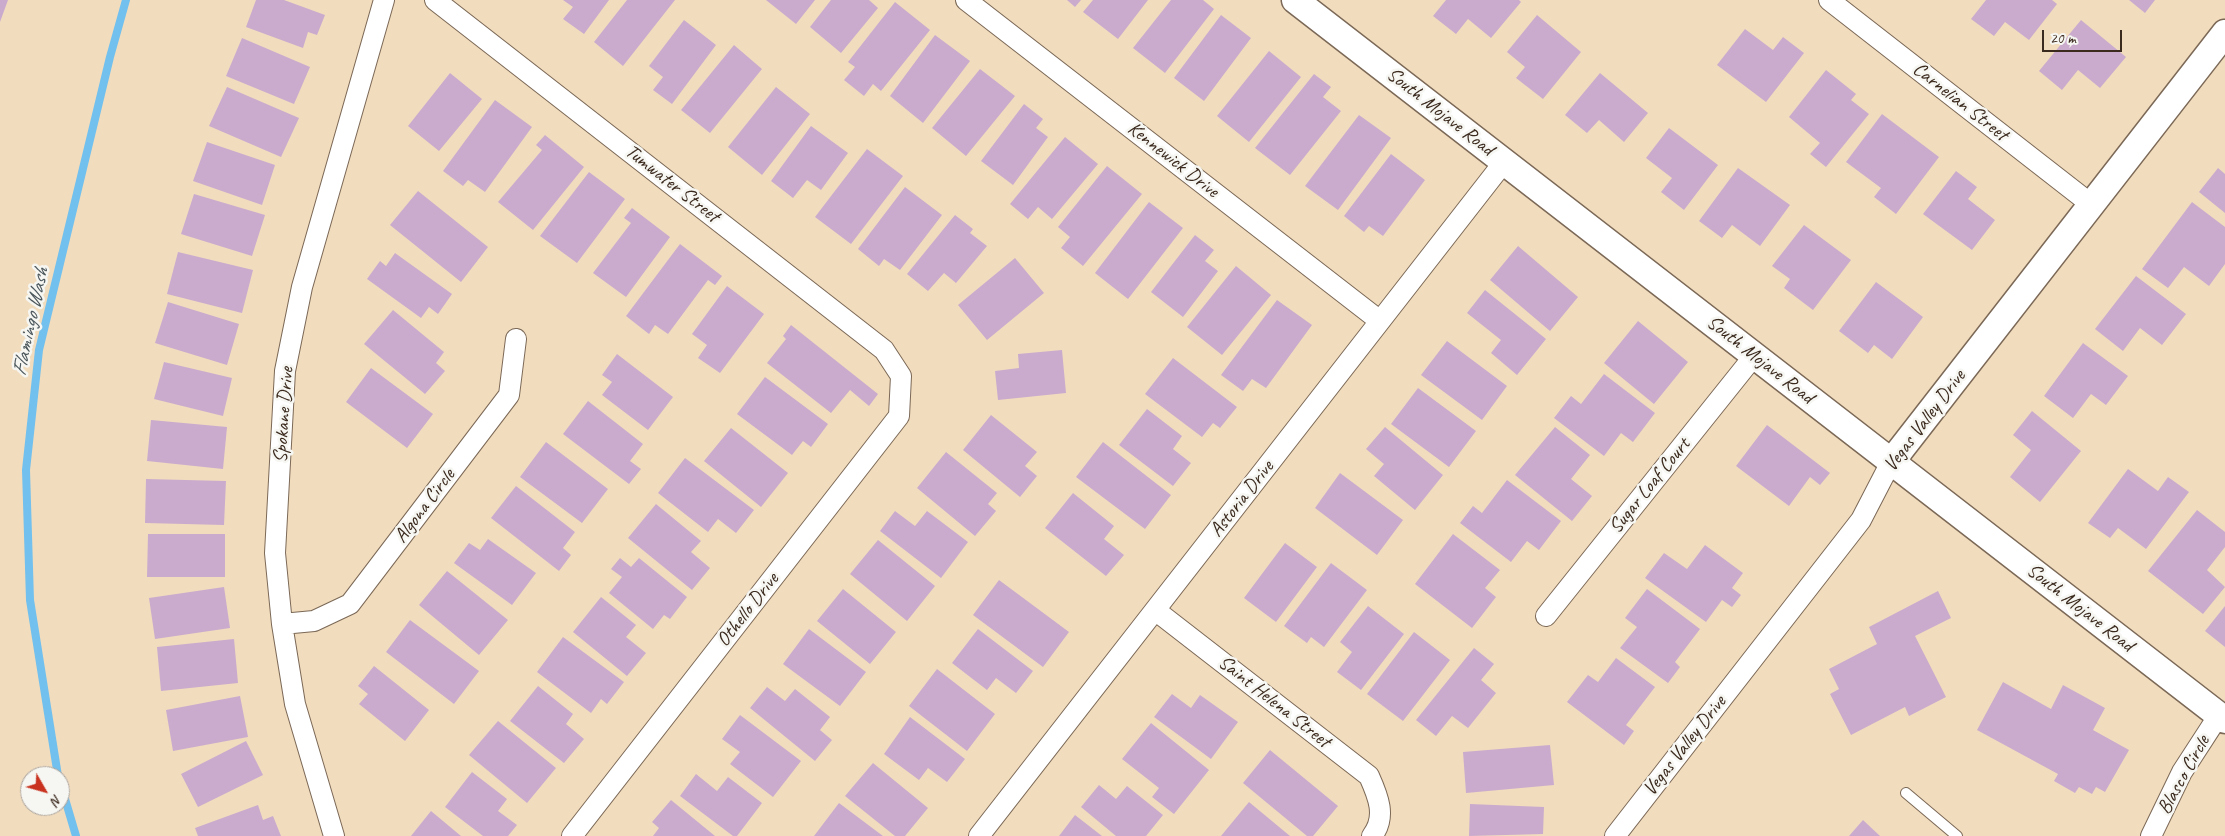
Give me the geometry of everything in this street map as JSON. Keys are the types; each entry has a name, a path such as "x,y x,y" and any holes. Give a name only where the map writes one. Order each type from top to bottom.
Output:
{"street":[{"name":"Spokane Drive","path":"334,836 295,704 282,624 276,553 285,371 302,287 384,0"},
{"name":"Tumwater Street","path":"435,0 884,350 901,376"},
{"name":"Kennewick Drive","path":"966,0 1380,320"},
{"name":"South Mojave Road","path":"1295,0 2222,717"},
{"name":"Carnelian Street","path":"1829,0 2092,205"},
{"name":"Vegas Valley Drive","path":"1615,836 1861,520 1891,462 2225,33"},
{"name":"Astoria Drive","path":"979,836 1504,162"},
{"name":"Algona Circle","path":"282,624 314,621 350,604 509,395 516,339"},
{"name":"Sugar Loaf Court","path":"1546,616 1754,356"},
{"name":"Othello Drive","path":"572,836 899,416 901,376"},
{"name":"Saint Helena Street","path":"1155,610 1369,776 1381,803 1378,829 1372,836"},
{"name":"Blasco Circle","path":"2151,836 2182,772 2222,717"}],"lane":[{"path":"1906,793 1957,836"}],"building":[{"path":"0,0 8,0 0,22"},
{"path":"256,0 284,0 325,15 317,35 308,32 303,48 246,27"},
{"path":"563,0 609,0 584,34 563,19 573,7"},
{"path":"627,0 675,0 623,66 594,42"},
{"path":"766,0 815,0 796,24"},
{"path":"831,0 869,0 878,8 841,53 810,27"},
{"path":"1067,0 1081,0 1075,7"},
{"path":"1093,0 1148,0 1118,39 1083,12"},
{"path":"1171,0 1203,0 1214,9 1165,73 1133,48"},
{"path":"1446,0 1519,0 1521,2 1491,38 1468,19 1456,34 1433,16"},
{"path":"1986,0 2052,0 2057,4 2029,40 2005,22 1994,36 1971,19"},
{"path":"2129,0 2155,0 2145,13"},
{"path":"895,2 930,30 881,91 873,84 864,96 844,80 855,67 848,62"},
{"path":"1221,15 1251,38 1204,101 1174,78"},
{"path":"1537,15 1581,52 1543,99 1516,78 1525,67 1507,52"},
{"path":"684,20 716,45 672,104 653,90 663,77 649,66"},
{"path":"2081,20 2126,57 2100,88 2078,70 2062,90 2039,71"},
{"path":"1745,29 1773,50 1783,37 1804,53 1766,102 1717,65"},
{"path":"935,35 970,61 923,123 890,96"},
{"path":"242,38 310,67 294,104 226,76"},
{"path":"734,45 762,69 710,133 681,110"},
{"path":"1269,51 1301,77 1249,142 1217,116"},
{"path":"980,69 1015,96 966,156 932,128"},
{"path":"1826,70 1856,94 1851,100 1869,114 1826,167 1810,154 1820,143 1789,117"},
{"path":"450,73 482,99 439,151 408,126"},
{"path":"1600,73 1648,113 1624,142 1599,120 1587,133 1565,115"},
{"path":"1314,74 1331,87 1323,97 1341,111 1290,175 1255,148"},
{"path":"227,87 299,118 281,157 209,126"},
{"path":"776,87 810,114 762,175 728,147"},
{"path":"495,100 532,127 485,192 468,180 463,186 443,171"},
{"path":"1024,104 1043,119 1036,128 1048,137 1013,185 981,161"},
{"path":"1882,114 1939,157 1896,214 1874,197 1881,188 1846,162"},
{"path":"1359,115 1391,138 1338,210 1305,186"},
{"path":"811,126 848,153 821,190 807,180 793,198 771,181"},
{"path":"1669,128 1718,165 1684,210 1661,192 1672,178 1646,158"},
{"path":"545,135 584,167 533,230 498,202 542,150 536,145"},
{"path":"1065,137 1098,164 1052,219 1038,207 1028,219 1010,204"},
{"path":"207,142 275,165 262,205 193,181"},
{"path":"867,149 903,176 851,244 815,217"},
{"path":"1391,154 1425,180 1383,236 1369,226 1364,232 1344,216"},
{"path":"1107,166 1142,194 1083,266 1061,248 1070,237 1058,227"},
{"path":"1738,168 1790,205 1760,246 1732,225 1722,238 1699,221"},
{"path":"2218,168 2225,174 2225,213 2199,192"},
{"path":"1956,171 1977,187 1968,199 1995,220 1972,250 1923,214"},
{"path":"589,172 625,199 577,263 540,236"},
{"path":"905,187 942,215 900,270 884,259 879,266 858,249"},
{"path":"418,191 488,247 461,282 390,225"},
{"path":"194,194 265,215 252,256 181,234"},
{"path":"1149,202 1183,228 1128,299 1095,273"},
{"path":"2192,202 2225,227 2225,264 2209,286 2184,267 2168,288 2142,269"},
{"path":"632,208 670,237 626,297 593,273 631,223 624,218"},
{"path":"955,215 973,229 970,233 987,246 956,283 944,273 928,291 907,274"},
{"path":"1804,225 1851,260 1813,310 1784,288 1790,279 1772,266"},
{"path":"1195,235 1214,250 1205,261 1218,271 1183,317 1151,292"},
{"path":"680,244 722,276 715,285 708,280 668,334 655,325 649,334 626,316"},
{"path":"1518,246 1578,297 1550,331 1490,280"},
{"path":"178,252 253,270 242,313 167,294"},
{"path":"395,253 452,294 438,314 429,307 421,318 367,279 380,261 386,266"},
{"path":"1015,258 1044,293 987,340 958,305"},
{"path":"1236,266 1271,295 1222,355 1187,327"},
{"path":"2136,276 2186,314 2162,345 2140,328 2123,351 2095,329"},
{"path":"1876,282 1923,317 1892,359 1874,345 1868,353 1839,331"},
{"path":"727,286 764,314 720,373 698,358 707,345 692,334"},
{"path":"1485,290 1546,339 1517,375 1491,353 1501,340 1467,313"},
{"path":"1277,300 1312,325 1266,388 1252,379 1243,391 1221,375"},
{"path":"168,302 239,324 227,365 155,343"},
{"path":"393,310 444,352 436,363 445,371 425,394 364,344"},
{"path":"1638,321 1688,362 1654,404 1604,363"},
{"path":"791,325 878,394 869,406 850,390 831,413 767,363 786,339 783,336"},
{"path":"1447,341 1507,386 1482,420 1421,375"},
{"path":"2083,343 2128,376 2106,405 2091,394 2073,418 2044,396"},
{"path":"1062,350 1066,393 998,400 995,371 1019,368 1018,354"},
{"path":"617,354 673,397 648,430 602,395 612,382 602,375"},
{"path":"1173,358 1237,407 1220,428 1213,423 1202,437 1145,394"},
{"path":"164,362 232,378 223,416 154,399"},
{"path":"371,368 433,414 407,448 346,402"},
{"path":"1604,374 1655,413 1633,442 1621,433 1604,456 1554,418 1571,396 1581,404"},
{"path":"765,377 828,424 811,447 803,441 792,455 737,414"},
{"path":"1418,388 1476,431 1449,467 1391,424"},
{"path":"588,401 643,444 630,461 641,469 629,484 563,434"},
{"path":"1147,409 1182,436 1173,449 1191,463 1173,486 1119,445"},
{"path":"2032,411 2081,451 2040,502 2010,477 2031,450 2013,435"},
{"path":"991,415 1037,452 1025,466 1037,476 1020,497 963,450"},
{"path":"151,420 227,427 223,469 147,461"},
{"path":"1767,425 1830,473 1820,485 1810,477 1789,506 1736,466"},
{"path":"1385,427 1443,475 1415,510 1374,476 1384,464 1366,449"},
{"path":"1555,427 1590,455 1571,479 1592,496 1572,521 1515,475"},
{"path":"731,428 788,473 761,507 704,461"},
{"path":"546,442 608,489 582,523 520,477"},
{"path":"1103,442 1171,495 1145,529 1076,477"},
{"path":"946,452 997,493 988,504 996,511 975,536 917,488"},
{"path":"685,458 754,510 736,533 718,519 708,532 658,493"},
{"path":"2128,469 2158,491 2168,477 2189,492 2146,549 2118,528 2110,538 2088,523"},
{"path":"1340,473 1403,520 1377,555 1315,508"},
{"path":"146,479 226,481 224,525 145,523"},
{"path":"1507,480 1561,521 1539,550 1527,541 1511,562 1460,523 1473,506 1482,513"},
{"path":"516,486 575,532 563,548 571,555 559,571 491,518"},
{"path":"1073,493 1114,526 1104,539 1124,555 1106,576 1045,528"},
{"path":"656,504 701,541 691,552 710,568 692,590 628,538"},
{"path":"2197,510 2225,532 2225,547 2207,570 2225,587 2203,614 2148,571"},
{"path":"895,511 915,526 927,511 968,542 941,578 880,531"},
{"path":"148,534 225,534 225,577 147,577"},
{"path":"1453,534 1500,570 1485,588 1496,597 1472,628 1415,584"},
{"path":"488,539 536,573 512,605 454,563 469,543 480,550"},
{"path":"878,540 935,586 907,621 850,574"},
{"path":"1285,543 1317,567 1276,622 1244,598"},
{"path":"1705,545 1743,573 1732,588 1741,595 1732,607 1722,600 1706,622 1645,578 1664,553 1687,569"},
{"path":"620,558 631,567 639,558 687,597 670,619 664,615 653,629 609,593 622,577 611,569"},
{"path":"1331,563 1367,590 1324,647 1311,637 1307,643 1284,626"},
{"path":"447,571 508,620 479,655 419,605"},
{"path":"999,580 1069,632 1043,667 973,615"},
{"path":"224,587 230,628 155,639 149,598"},
{"path":"843,589 896,632 870,664 817,621"},
{"path":"1647,589 1700,629 1675,662 1680,667 1668,683 1620,648 1637,627 1625,618"},
{"path":"1938,591 1951,618 1915,636 1946,697 1909,716 1905,707 1851,735 1830,694 1839,689 1829,669 1877,644 1869,627"},
{"path":"601,597 636,625 626,637 646,653 627,676 573,632"},
{"path":"1368,606 1404,634 1361,690 1337,672 1352,652 1340,642"},
{"path":"2225,606 2225,647 2205,631"},
{"path":"410,620 479,671 454,704 386,652"},
{"path":"809,629 866,672 840,706 783,664"},
{"path":"978,629 1033,671 1016,693 996,678 987,690 952,663"},
{"path":"1414,632 1450,660 1403,721 1367,694"},
{"path":"563,637 624,682 607,704 601,699 591,713 537,672"},
{"path":"234,639 238,683 161,691 157,647"},
{"path":"1474,648 1494,664 1481,680 1496,693 1468,728 1452,716 1436,736 1416,720"},
{"path":"1616,658 1655,687 1626,725 1634,731 1624,745 1567,702 1588,675 1598,682"},
{"path":"374,666 429,710 405,741 359,704 368,694 358,686"},
{"path":"937,669 995,714 967,751 909,706"},
{"path":"2003,682 2051,709 2063,685 2105,708 2093,730 2129,750 2105,792 2096,787 2092,794 2079,787 2075,793 2054,781 2058,774 1977,730"},
{"path":"538,686 573,714 566,724 584,739 564,763 510,721"},
{"path":"767,687 785,701 795,689 830,717 820,730 832,740 815,761 750,708"},
{"path":"1172,694 1191,708 1200,695 1238,722 1211,759 1154,717"},
{"path":"240,696 248,737 173,751 166,710"},
{"path":"740,715 801,761 773,797 730,764 740,752 722,739"},
{"path":"910,717 965,759 947,782 928,768 919,780 884,754"},
{"path":"498,721 556,768 527,803 469,755"},
{"path":"1151,723 1209,770 1174,814 1152,797 1159,788 1122,759"},
{"path":"246,741 263,775 198,807 181,774"},
{"path":"1550,745 1554,785 1466,793 1463,752"},
{"path":"1270,750 1338,806 1313,836 1307,836 1243,783"},
{"path":"873,763 928,808 905,836 895,836 845,796"},
{"path":"472,772 507,799 498,811 517,825 508,836 483,836 445,807"},
{"path":"696,774 717,791 728,777 762,803 737,836 733,836 680,796"},
{"path":"1099,785 1116,799 1127,786 1163,815 1146,836 1116,836 1081,807"},
{"path":"671,800 715,836 653,836 659,828 652,822"},
{"path":"1249,802 1290,836 1221,836"},
{"path":"839,803 883,836 814,836"},
{"path":"1470,804 1544,807 1543,834 1469,836"},
{"path":"258,805 263,820 273,816 281,836 198,836 195,828"},
{"path":"431,811 461,836 411,836"},
{"path":"1075,815 1102,836 1059,836"},
{"path":"1863,820 1880,836 1849,836"}],"waterway":[{"name":"Flamingo Wash","path":"56,766 30,600 26,470 39,350 110,57 126,0"},
{"name":"Flamingo Wash","path":"70,816 76,836"}]}
